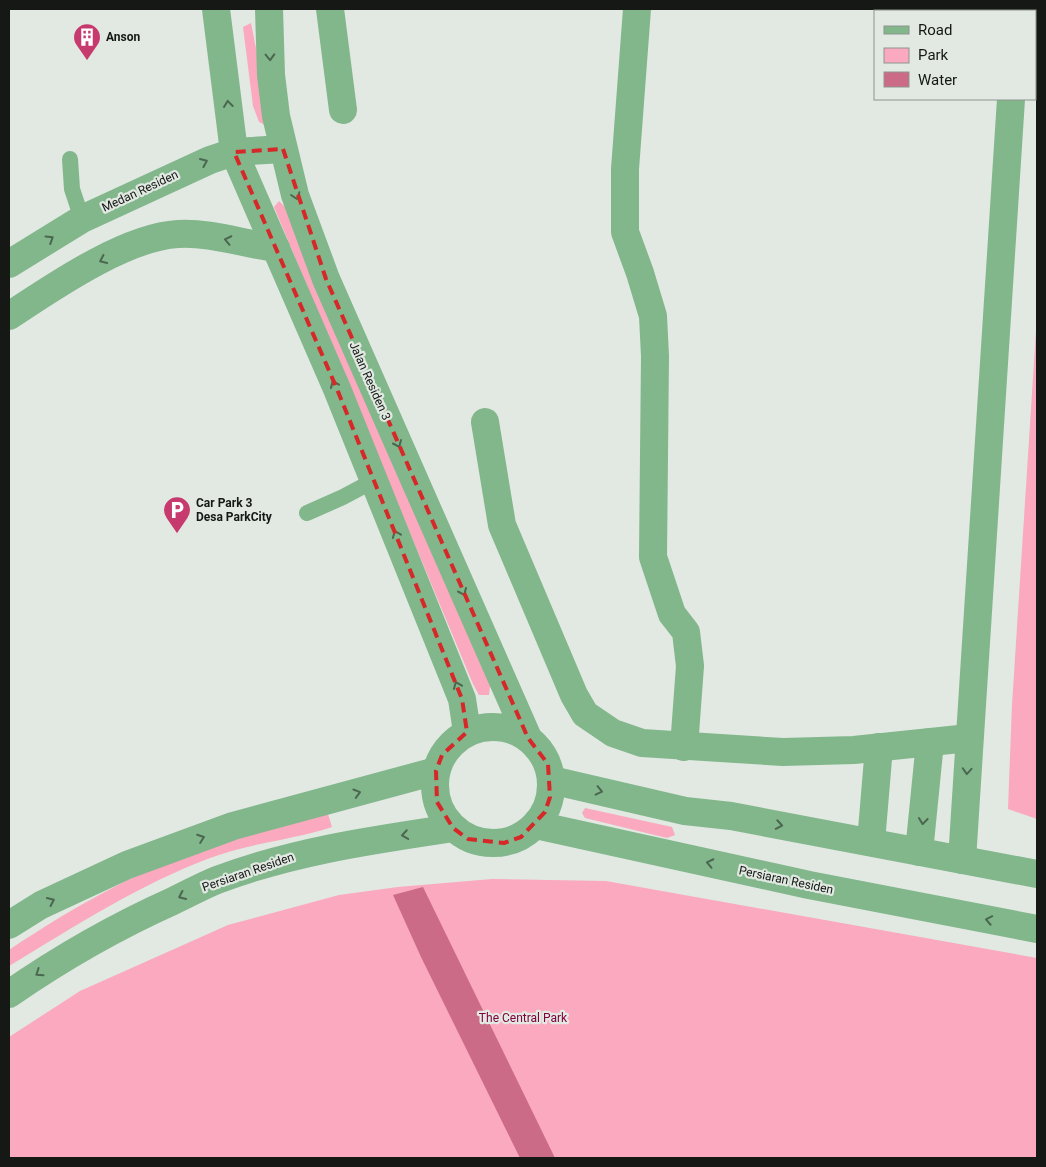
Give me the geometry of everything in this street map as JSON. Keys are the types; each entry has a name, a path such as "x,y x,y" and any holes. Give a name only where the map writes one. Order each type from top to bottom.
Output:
{"street":[{"path":"216,9 234,152 375,480 462,699 467,732"},
{"name":"Jalan Residen 3","path":"269,9 271,75 283,149 295,195 326,279 528,738"},
{"path":"330,9 343,110"},
{"path":"637,9 625,169 624,232 640,273 653,316 655,356 653,557 672,614 686,632 690,666 684,747"},
{"path":"962,860 1011,100"},
{"name":"Medan Residen","path":"9,264 82,219 210,160 234,152 283,149"},
{"path":"9,316 77,272 147,239 179,234 276,248"},
{"path":"485,422 502,525 574,695 585,714 613,733 642,743 783,752 879,747 969,738"},
{"path":"498,726 514,730 528,738 544,757 551,780 550,797 545,812 536,825 522,837 504,843 486,843 468,839 453,828 443,816 437,802 434,786 436,771 442,755 453,741 467,732 482,727 498,726"},
{"path":"919,852 930,742"},
{"path":"871,842 879,747"},
{"path":"9,925 41,905 128,865 233,826 436,771"},
{"path":"551,780 684,811 731,816 1037,874"},
{"name":"Persiaran Residen","path":"536,825 809,885 1037,929"},
{"name":"Persiaran Residen","path":"9,994 53,963 136,918 217,880 292,857 344,844 453,828"}],"lane":[{"path":"70,159 72,189 82,219"},
{"path":"306,513 344,497 375,480"}],"highlighted area":[{"path":"283,149 326,279 528,738 548,764 550,797 545,812 521,837 504,843 468,839 453,828 437,802 436,771 442,755 467,732 462,699 337,389 234,152"}],"green space":[{"path":"251,23 270,119 265,125 259,122 253,106 243,27"},
{"path":"279,201 286,208 491,678 489,695 479,695 473,684 274,207"},
{"path":"1037,315 1037,819 1008,809 1012,705"},
{"path":"585,808 672,827 675,835 667,838 585,818 582,813"},
{"path":"328,814 332,827 225,853 183,869 132,894 9,966 9,950 60,917 140,874 168,861 225,840"},
{"name":"The Central Park","path":"492,879 606,881 1037,958 1037,1158 10,1158 9,1037 80,991 228,925 339,895 398,887"}],"water":[{"path":"423,887 555,1158 520,1158 421,957 393,895"}],"place":[{"name":"Anson","path":"87,61"},
{"name":"Car Park 3 Desa ParkCity","path":"177,534"}]}
